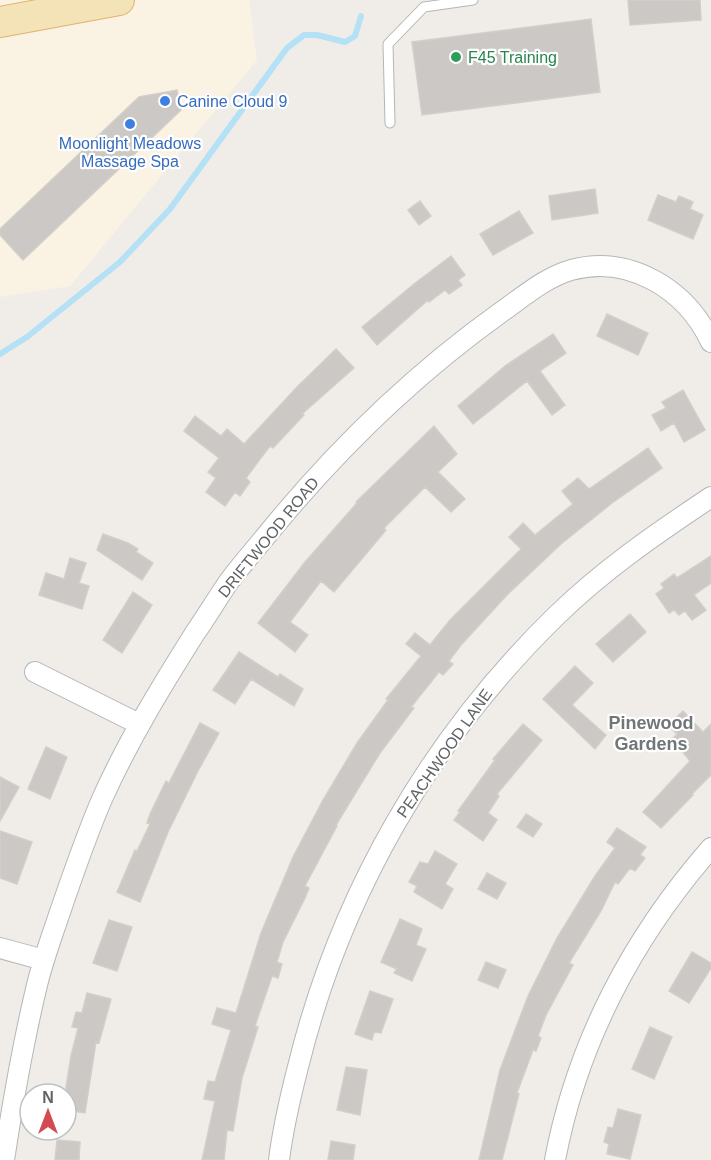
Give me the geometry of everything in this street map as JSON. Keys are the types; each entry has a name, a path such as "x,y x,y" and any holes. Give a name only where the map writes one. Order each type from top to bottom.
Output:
{"main road":[{"path":"0,22 120,0"}],"street":[{"name":"DRIFTWOOD ROAD","path":"4,1160 15,1090 37,983 78,859 94,819 139,724 159,688 231,580 288,508 344,446 395,396 439,358 548,279 572,270 598,267 632,271 651,277 668,288 692,312 711,342"},
{"name":"PEACHWOOD LANE","path":"279,1160 283,1128 293,1086 323,981 358,895 388,833 418,784 466,716 514,659 558,614 609,569 653,535 711,497"},
{"path":"35,672 139,724"},
{"path":"555,1160 578,1073 599,1018 628,963 654,921 711,848"},
{"path":"0,948 44,960"}],"lane":[{"path":"390,123 388,44 424,6 473,0"}],"shaded area":[{"path":"0,0 249,0 257,60 70,286 0,297"}],"building":[{"path":"628,0 700,0 701,20 630,25"},
{"path":"591,19 600,92 422,115 412,42"},
{"path":"177,90 181,110 23,260 0,235 0,229 139,97"},
{"path":"595,189 598,213 552,220 549,196"},
{"path":"658,195 676,202 679,196 693,202 690,209 703,215 693,239 648,220"},
{"path":"420,201 431,216 419,225 408,210"},
{"path":"519,211 533,233 493,255 480,234"},
{"path":"451,256 465,275 458,280 462,285 449,294 445,290 429,302 428,300 377,345 362,327"},
{"path":"607,314 648,333 638,355 597,336"},
{"path":"553,334 566,353 540,371 565,405 552,415 527,381 473,424 458,406 505,366"},
{"path":"336,349 354,368 302,414 304,415 273,448 270,446 246,478 250,482 240,496 235,492 225,506 206,492 216,478 208,472 219,458 184,431 195,416 221,436 227,429 244,444"},
{"path":"683,390 705,430 684,442 674,423 661,431 652,415 666,408 662,402"},
{"path":"434,426 457,454 438,472 465,499 451,512 425,487 384,528 386,530 334,592 321,581 290,622 308,635 295,652 258,623 305,562 356,502"},
{"path":"648,448 662,468 612,503 561,544 507,595 461,645 449,661 453,664 443,675 439,672 411,707 414,708 380,753 336,825 305,886 309,888 283,942 277,962 282,964 278,978 272,976 255,1026 258,1027 242,1078 233,1131 227,1130 224,1160 202,1160 215,1101 204,1099 208,1081 215,1082 231,1030 212,1024 217,1008 236,1013 261,933 293,857 357,743 388,700 386,699 421,656 406,644 415,633 430,645 450,620 521,549 509,537 523,523 535,535 573,504 562,491 578,478 589,489"},
{"path":"103,534 128,543 138,549 136,552 153,563 142,580 97,550"},
{"path":"711,556 711,583 694,595 706,610 692,620 685,611 679,615 674,610 669,613 656,594 664,588 661,584 674,574 677,578"},
{"path":"70,558 86,563 79,583 89,586 82,609 39,595 46,573 64,579"},
{"path":"133,592 152,605 122,653 103,640"},
{"path":"630,614 646,632 613,662 596,644"},
{"path":"239,652 278,677 280,674 303,689 294,706 251,679 235,704 213,690"},
{"path":"575,666 593,683 572,705 606,735 595,749 543,699"},
{"path":"683,711 703,732 711,724 711,775 661,828 643,812 690,761 672,739 677,734 668,725"},
{"path":"200,723 219,733 168,832 140,902 117,892 135,850 137,851 150,824 147,823 150,814 166,781 169,783"},
{"path":"523,724 542,740 497,794 499,796 488,813 497,820 483,841 454,820 495,760 493,759"},
{"path":"46,747 67,757 50,799 28,789"},
{"path":"0,777 19,787 0,821"},
{"path":"526,814 542,824 533,837 517,827"},
{"path":"617,828 646,847 640,855 645,858 635,871 630,868 618,884 615,882 601,911 569,963 573,965 546,1015 538,1036 541,1038 536,1051 533,1050 517,1093 519,1094 502,1160 479,1160 500,1070 528,996 557,938 615,848 607,842"},
{"path":"0,831 32,842 17,884 0,878"},
{"path":"435,851 457,864 445,884 453,889 442,909 414,892 417,886 409,882 420,862 428,864"},
{"path":"487,873 506,883 497,899 478,889"},
{"path":"400,919 422,929 416,945 426,949 412,981 394,973 397,969 381,962"},
{"path":"109,920 132,927 117,971 93,963"},
{"path":"692,952 711,963 711,968 689,1003 669,991"},
{"path":"486,962 506,970 498,988 478,980"},
{"path":"370,991 393,999 381,1033 374,1032 372,1040 355,1034"},
{"path":"87,993 111,999 99,1043 96,1042 85,1113 78,1112 78,1082 67,1082 78,1028 72,1027 76,1012 82,1013"},
{"path":"650,1027 672,1037 654,1079 632,1069"},
{"path":"346,1067 367,1070 360,1115 337,1110"},
{"path":"618,1109 641,1115 630,1159 607,1154 609,1144 604,1142 608,1127 613,1128"},
{"path":"331,1141 355,1145 353,1160 328,1160"},
{"path":"57,1142 80,1142 79,1160 55,1160"}],"waterway":[{"path":"0,354 27,337 120,262 170,209 287,48 304,35 317,35 345,42 355,36 361,16"}],"place":[{"name":"F45 Training","path":"456,57"},
{"name":"Canine Cloud 9","path":"165,101"},
{"name":"Moonlight Meadows Massage Spa","path":"130,124"}],"district":[{"name":"Pinewood Gardens","path":"651,733"}]}
